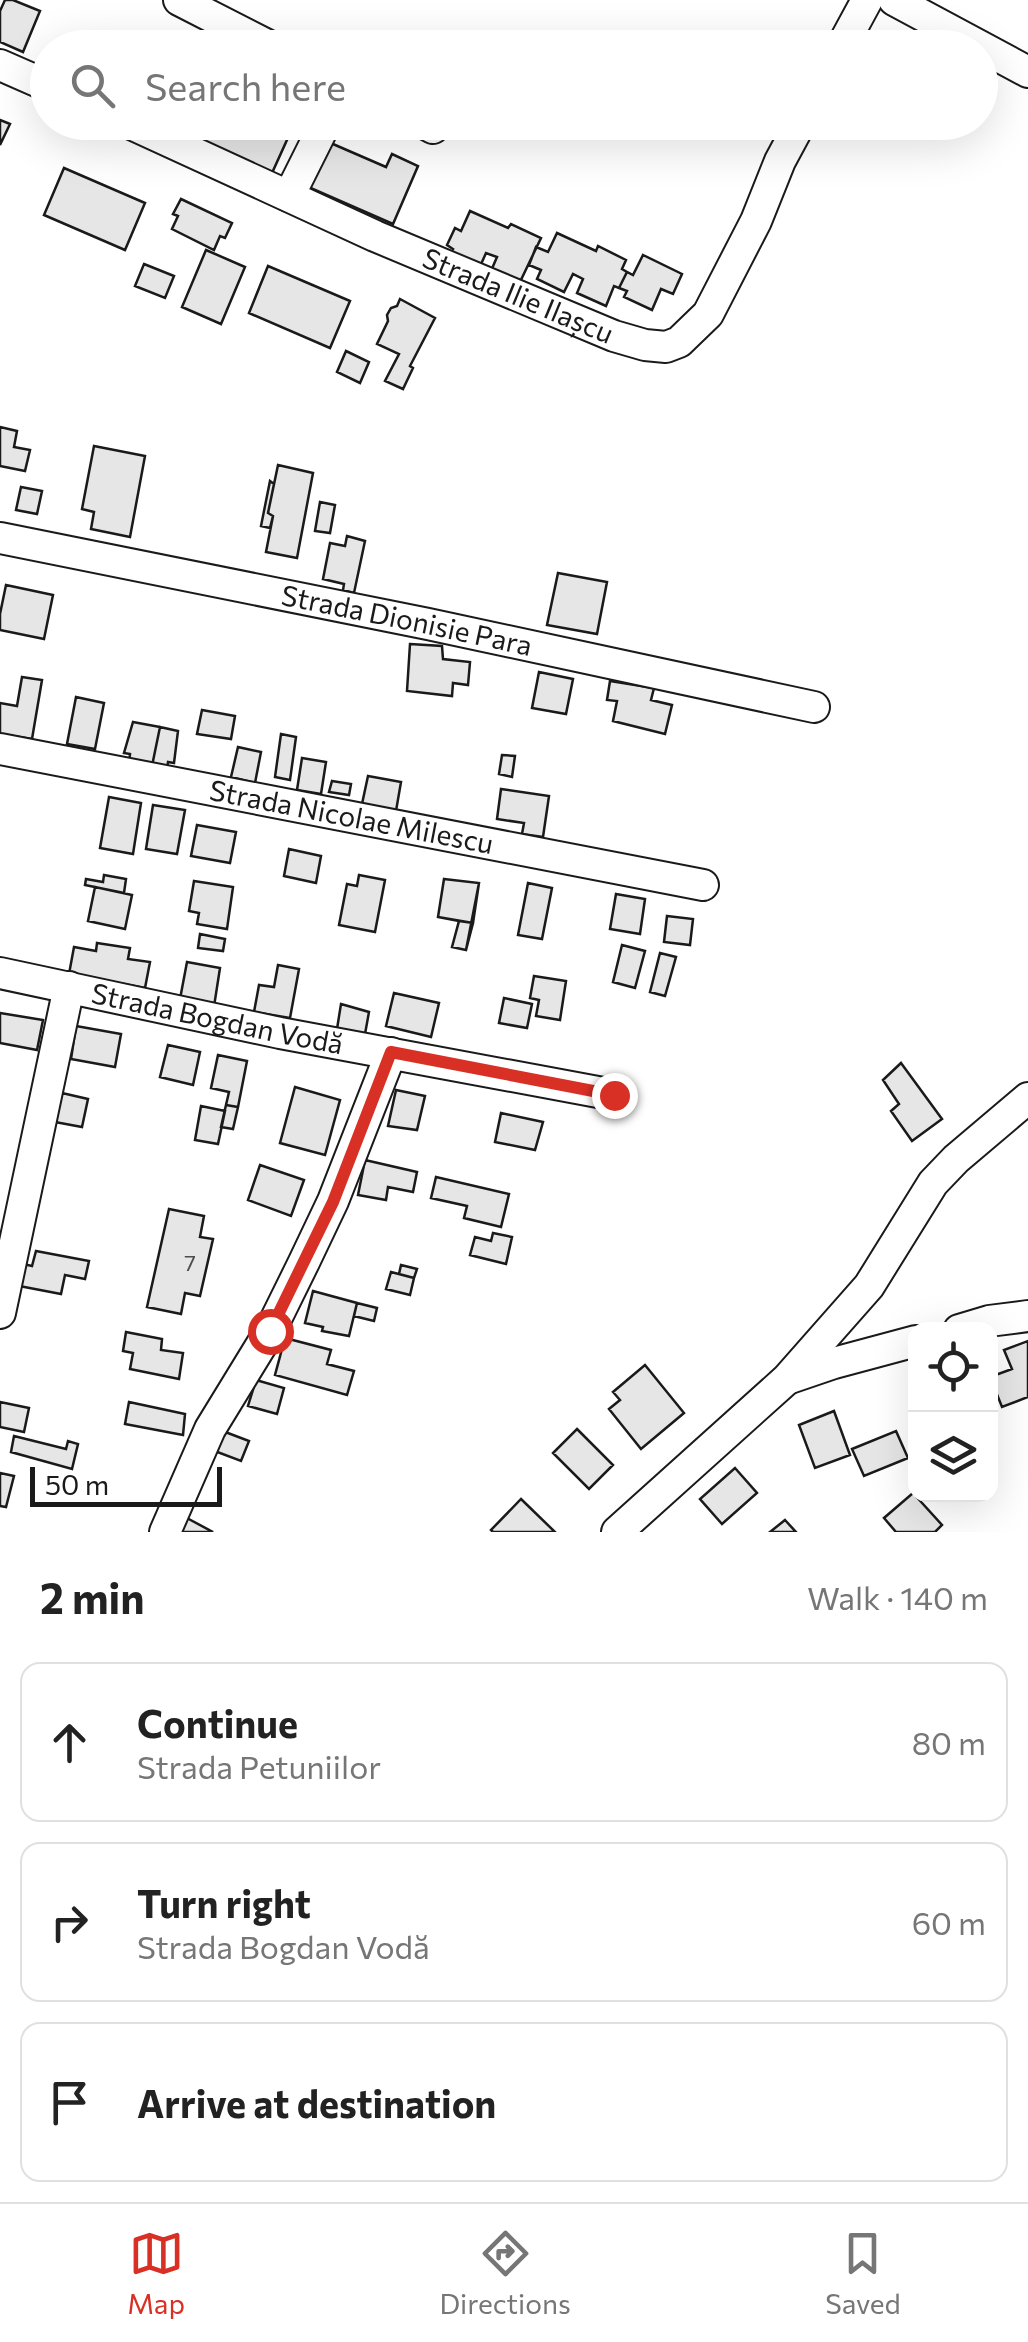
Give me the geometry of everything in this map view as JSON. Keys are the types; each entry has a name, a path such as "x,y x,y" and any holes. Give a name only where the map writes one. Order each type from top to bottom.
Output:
{"street":[{"path":"179,0 238,30"},
{"path":"851,30 867,0"},
{"path":"894,0 950,30"},
{"path":"998,56 1028,72"},
{"path":"0,64 30,78"},
{"name":"Strada Ilie Ilașcu","path":"166,140 376,236 614,336 666,347 679,342 708,314 756,221 791,140"},
{"path":"289,196 317,140"},
{"name":"Strada Dionisie Para","path":"0,538 814,707"},
{"name":"Strada Nicolae Milescu","path":"0,749 703,884"},
{"name":"Strada Bogdan Vodă","path":"0,973 280,1033 614,1095"},
{"path":"0,1313 69,987"},
{"path":"165,1532 210,1429 256,1356 333,1202 391,1052"},
{"path":"617,1532 787,1379 869,1286 933,1182 1028,1098"},
{"path":"989,1322 1028,1316"},
{"path":"787,1379 908,1343"}],"building":[{"path":"5,0 13,0 40,11 23,52 0,42 0,11"},
{"path":"0,120 10,124 0,145"},
{"path":"200,140 287,140 272,173"},
{"path":"326,141 386,167 392,154 418,166 393,224 306,186"},
{"path":"64,168 145,203 125,250 44,215"},
{"path":"181,199 232,223 214,250 172,229 178,216 173,214"},
{"path":"470,211 541,238 519,284 491,271 497,257 486,253 478,271 448,257 453,249 447,245 455,228 461,231"},
{"path":"557,233 626,260 622,269 627,272 619,288 614,286 606,306 577,293 583,279 573,274 564,292 537,279 541,270 529,265 536,247 548,252"},
{"path":"206,250 245,267 221,324 182,307"},
{"path":"643,255 682,274 673,294 661,289 652,310 624,297 627,291 619,288 627,272 633,275"},
{"path":"144,264 174,276 165,298 135,286"},
{"path":"268,266 350,301 330,348 249,313"},
{"path":"400,299 435,318 410,366 413,368 403,389 385,381 399,354 377,344 387,315"},
{"path":"346,351 369,362 360,383 337,372"},
{"path":"0,427 17,431 14,447 30,450 25,471 0,466"},
{"path":"94,446 145,456 130,537 91,529 94,512 82,509"},
{"path":"278,465 313,473 297,558 266,552 273,516 268,513"},
{"path":"270,481 274,484 268,513 273,516 270,528 261,526"},
{"path":"21,487 42,491 37,514 16,510"},
{"path":"320,502 335,505 330,533 315,531"},
{"path":"347,536 365,541 354,593 343,590 344,584 323,579 330,543 345,546"},
{"path":"558,573 607,582 597,634 547,625"},
{"path":"6,585 53,595 44,639 0,630"},
{"path":"410,644 442,646 443,659 470,662 468,685 453,683 452,696 407,691"},
{"path":"539,672 573,679 566,714 532,708"},
{"path":"22,677 42,680 32,739 0,734 0,703 17,706"},
{"path":"610,681 654,688 651,700 672,705 665,734 613,721 617,701 607,700"},
{"path":"76,697 104,703 95,749 67,744"},
{"path":"202,710 235,716 231,739 197,734"},
{"path":"133,722 160,727 152,766 129,762 130,754 124,753"},
{"path":"160,727 178,731 174,763 168,762 167,769 152,766"},
{"path":"281,734 296,737 290,780 275,777"},
{"path":"238,747 261,752 255,783 231,777"},
{"path":"502,755 515,756 512,777 499,774"},
{"path":"302,758 326,762 321,794 297,790"},
{"path":"368,776 401,782 396,811 362,804"},
{"path":"332,781 351,784 349,795 329,792"},
{"path":"501,789 549,796 543,837 522,834 524,823 497,819"},
{"path":"109,797 141,803 133,854 100,848"},
{"path":"153,805 185,810 177,854 146,849"},
{"path":"197,825 236,832 230,863 191,856"},
{"path":"289,849 321,856 316,883 284,876"},
{"path":"104,875 126,879 124,893 85,885 86,879 103,882"},
{"path":"359,875 385,880 375,932 339,925 347,884 357,886"},
{"path":"444,879 479,883 473,923 438,917"},
{"path":"444,879 479,883 466,950 452,947 459,921 438,917"},
{"path":"194,881 233,887 227,929 197,924 199,913 189,911"},
{"path":"528,883 552,888 542,939 518,935"},
{"path":"95,887 132,895 125,929 88,921"},
{"path":"616,894 645,899 640,934 610,929"},
{"path":"667,916 693,919 690,945 664,942"},
{"path":"459,921 473,923 466,950 452,947"},
{"path":"200,934 225,939 223,951 198,948"},
{"path":"97,943 130,948 128,959 150,962 145,988 69,974 74,947 96,951"},
{"path":"622,945 645,951 635,988 613,982"},
{"path":"660,953 676,957 665,996 650,992"},
{"path":"187,962 220,968 213,1013 180,999"},
{"path":"278,965 299,969 290,1018 254,1012 259,985 274,987"},
{"path":"534,976 566,981 560,1020 536,1016 539,1000 530,998"},
{"path":"394,993 439,1003 431,1037 386,1026"},
{"path":"504,998 532,1004 527,1028 499,1023"},
{"path":"341,1004 369,1012 365,1034 337,1029"},
{"path":"0,1013 43,1020 37,1050 0,1043"},
{"path":"76,1026 121,1034 115,1067 71,1059"},
{"path":"168,1045 200,1052 193,1085 160,1077"},
{"path":"218,1055 247,1061 238,1107 226,1105 229,1092 211,1088"},
{"path":"901,1063 942,1119 912,1141 891,1111 899,1104 883,1080"},
{"path":"295,1087 340,1100 325,1155 280,1143"},
{"path":"396,1090 425,1096 417,1130 388,1126"},
{"path":"62,1093 88,1099 82,1127 55,1122"},
{"path":"226,1105 238,1107 233,1129 221,1127"},
{"path":"201,1106 225,1111 218,1144 195,1140"},
{"path":"501,1113 543,1122 535,1150 495,1142"},
{"path":"365,1160 417,1172 413,1192 388,1187 386,1200 358,1195"},
{"path":"260,1165 304,1180 291,1216 248,1200"},
{"path":"436,1177 509,1194 501,1227 464,1218 467,1206 431,1198"},
{"path":"169,1209 204,1216 200,1237 213,1239 200,1296 185,1293 181,1314 147,1307"},
{"path":"493,1233 512,1237 506,1264 470,1255 475,1237 491,1241"},
{"path":"36,1251 89,1261 85,1279 65,1275 61,1294 14,1285 19,1263 32,1266"},
{"path":"401,1265 417,1269 414,1278 399,1274"},
{"path":"391,1272 414,1278 410,1295 386,1289"},
{"path":"313,1291 357,1303 349,1336 305,1323"},
{"path":"357,1303 377,1308 374,1321 354,1316"},
{"path":"126,1332 162,1339 161,1350 183,1353 179,1379 130,1369 133,1353 123,1351"},
{"path":"285,1338 331,1350 327,1364 354,1371 347,1395 275,1375"},
{"path":"1028,1341 1028,1397 1002,1407 998,1374 1012,1369 1004,1350"},
{"path":"645,1365 684,1413 641,1449 609,1409 620,1400 613,1392"},
{"path":"256,1380 284,1388 277,1414 248,1406"},
{"path":"0,1402 29,1408 24,1432 0,1427"},
{"path":"129,1402 185,1414 183,1435 125,1424"},
{"path":"834,1411 850,1455 815,1468 799,1425"},
{"path":"577,1429 613,1465 589,1489 553,1453"},
{"path":"220,1430 249,1441 241,1461 212,1450"},
{"path":"896,1431 908,1458 864,1476 852,1449"},
{"path":"14,1436 66,1449 68,1441 78,1444 72,1469 11,1452"},
{"path":"735,1468 757,1493 722,1524 700,1499"},
{"path":"0,1473 14,1476 6,1507 0,1506"},
{"path":"908,1497 908,1502 921,1502 942,1525 935,1532 896,1532 884,1518"},
{"path":"521,1499 555,1532 493,1532"},
{"path":"185,1517 213,1532 177,1532"},
{"path":"785,1520 796,1532 770,1532"}],"route":[{"path":"270,1331 333,1202 391,1052 614,1095"}]}
